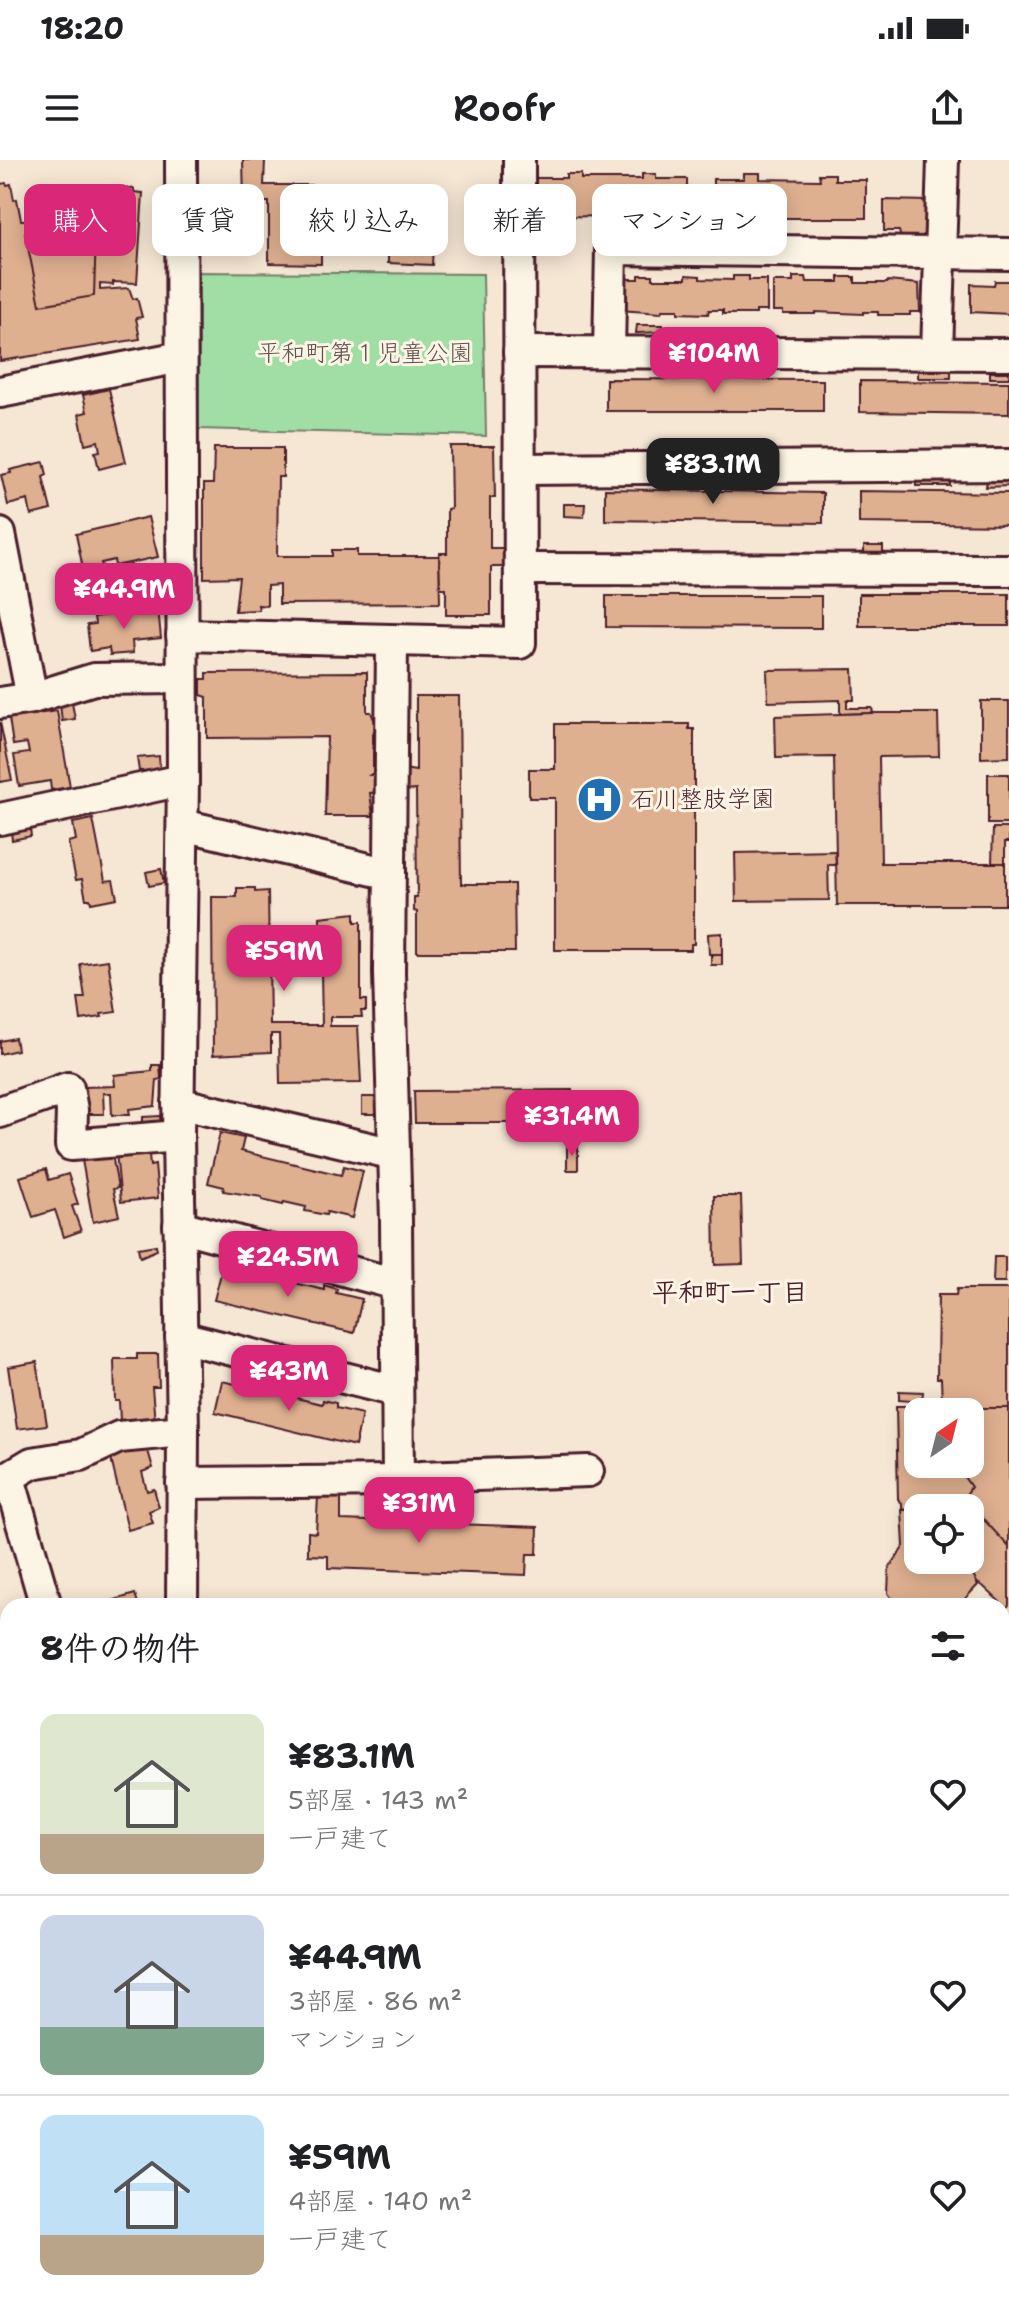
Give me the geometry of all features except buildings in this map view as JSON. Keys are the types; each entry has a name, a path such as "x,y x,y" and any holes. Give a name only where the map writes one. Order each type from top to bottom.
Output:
{"street":[{"path":"181,160 183,825 178,1136 183,1431 182,1598"},
{"path":"182,635 520,643 519,160"},
{"path":"937,353 943,160"},
{"path":"609,352 611,249 1009,254"},
{"path":"519,352 1009,354"},
{"path":"0,392 181,357"},
{"path":"520,469 1009,465"},
{"path":"0,534 32,698"},
{"path":"520,569 1009,570"},
{"path":"392,642 389,973 398,1481"},
{"path":"0,703 32,698 94,679 182,678"},
{"path":"0,819 183,780"},
{"path":"183,825 390,874"},
{"path":"0,1112 68,1088 72,1110 71,1145 178,1136"},
{"path":"178,1103 394,1154"},
{"path":"179,1226 396,1284"},
{"path":"181,1337 396,1391"},
{"path":"43,1598 4,1480 32,1463 81,1455 119,1437 183,1431"},
{"path":"182,1483 398,1481 421,1477 588,1471"}],"green space":[{"name":"平和町第１児童公園","path":"199,272 483,274 486,436 198,429"}],"place":[{"name":"石川整肢学園","path":"600,799"}],"district":[{"name":"平和町一丁目","path":"730,1291"}]}
